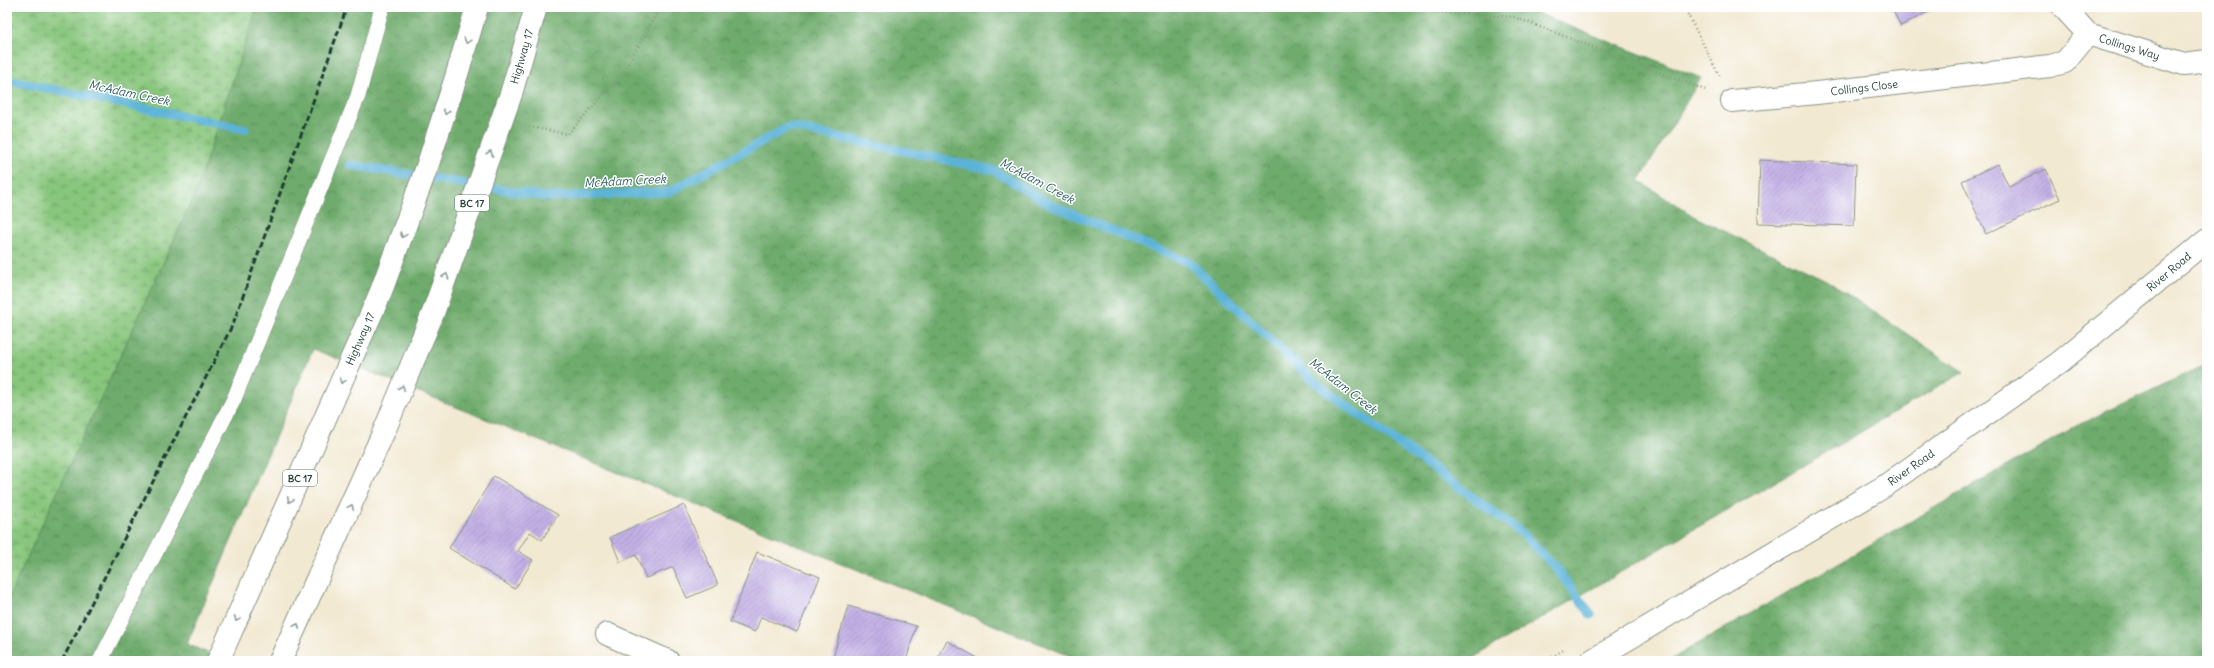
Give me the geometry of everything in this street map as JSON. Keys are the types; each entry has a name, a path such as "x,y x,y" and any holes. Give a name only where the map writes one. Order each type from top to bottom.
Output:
{"main road":[{"name":"Highway 17","path":"218,661 380,294 426,171 477,7"},
{"name":"Highway 17","path":"280,661 379,443 433,312 511,94 536,7"},
{"name":"Collings Way","path":"2063,7 2088,34 2184,64 2207,62"},
{"name":"Collings Close","path":"1732,101 1817,93 2050,66 2065,62 2088,34"},
{"name":"River Road","path":"1591,661 1885,486 2060,362 2207,240"},
{"path":"607,634 668,661"}],"lane":[{"path":"100,661 234,399 358,96 382,7"}],"path":[{"path":"1354,7 1514,17 1696,86"},
{"path":"1684,7 1732,101"},
{"path":"1545,661 1566,649"}],"green space":[{"path":"7,7 257,7 196,192 7,601"},
{"path":"257,7 1521,7 1701,78 1639,181 1695,217 1826,280 1964,372 1468,661 1077,661 1075,658 313,349 187,644 226,661 7,661 7,601 196,192"},
{"path":"2207,364 2207,661 1668,661 2078,425"}],"building":[{"path":"1891,7 1937,7 1901,26"},
{"path":"1760,160 1856,164 1854,226 1758,223"},
{"path":"1998,164 2009,187 2046,169 2060,199 1986,234 1962,181"},
{"path":"494,476 558,515 542,540 530,532 518,551 533,560 515,589 449,548"},
{"path":"684,505 718,585 687,598 673,567 646,578 636,555 620,562 610,537"},
{"path":"757,552 820,577 797,632 761,617 755,632 730,622"},
{"path":"848,606 916,626 906,661 832,661"},
{"path":"947,641 983,661 935,661"}],"waterway":[{"name":"McAdam Creek","path":"7,80 245,129"},
{"name":"McAdam Creek","path":"350,165 547,197 669,192 789,127 993,170 1051,205 1190,263 1318,385 1522,533 1555,567 1591,615"}],"railway":[{"path":"62,661 233,324 347,7"}]}
